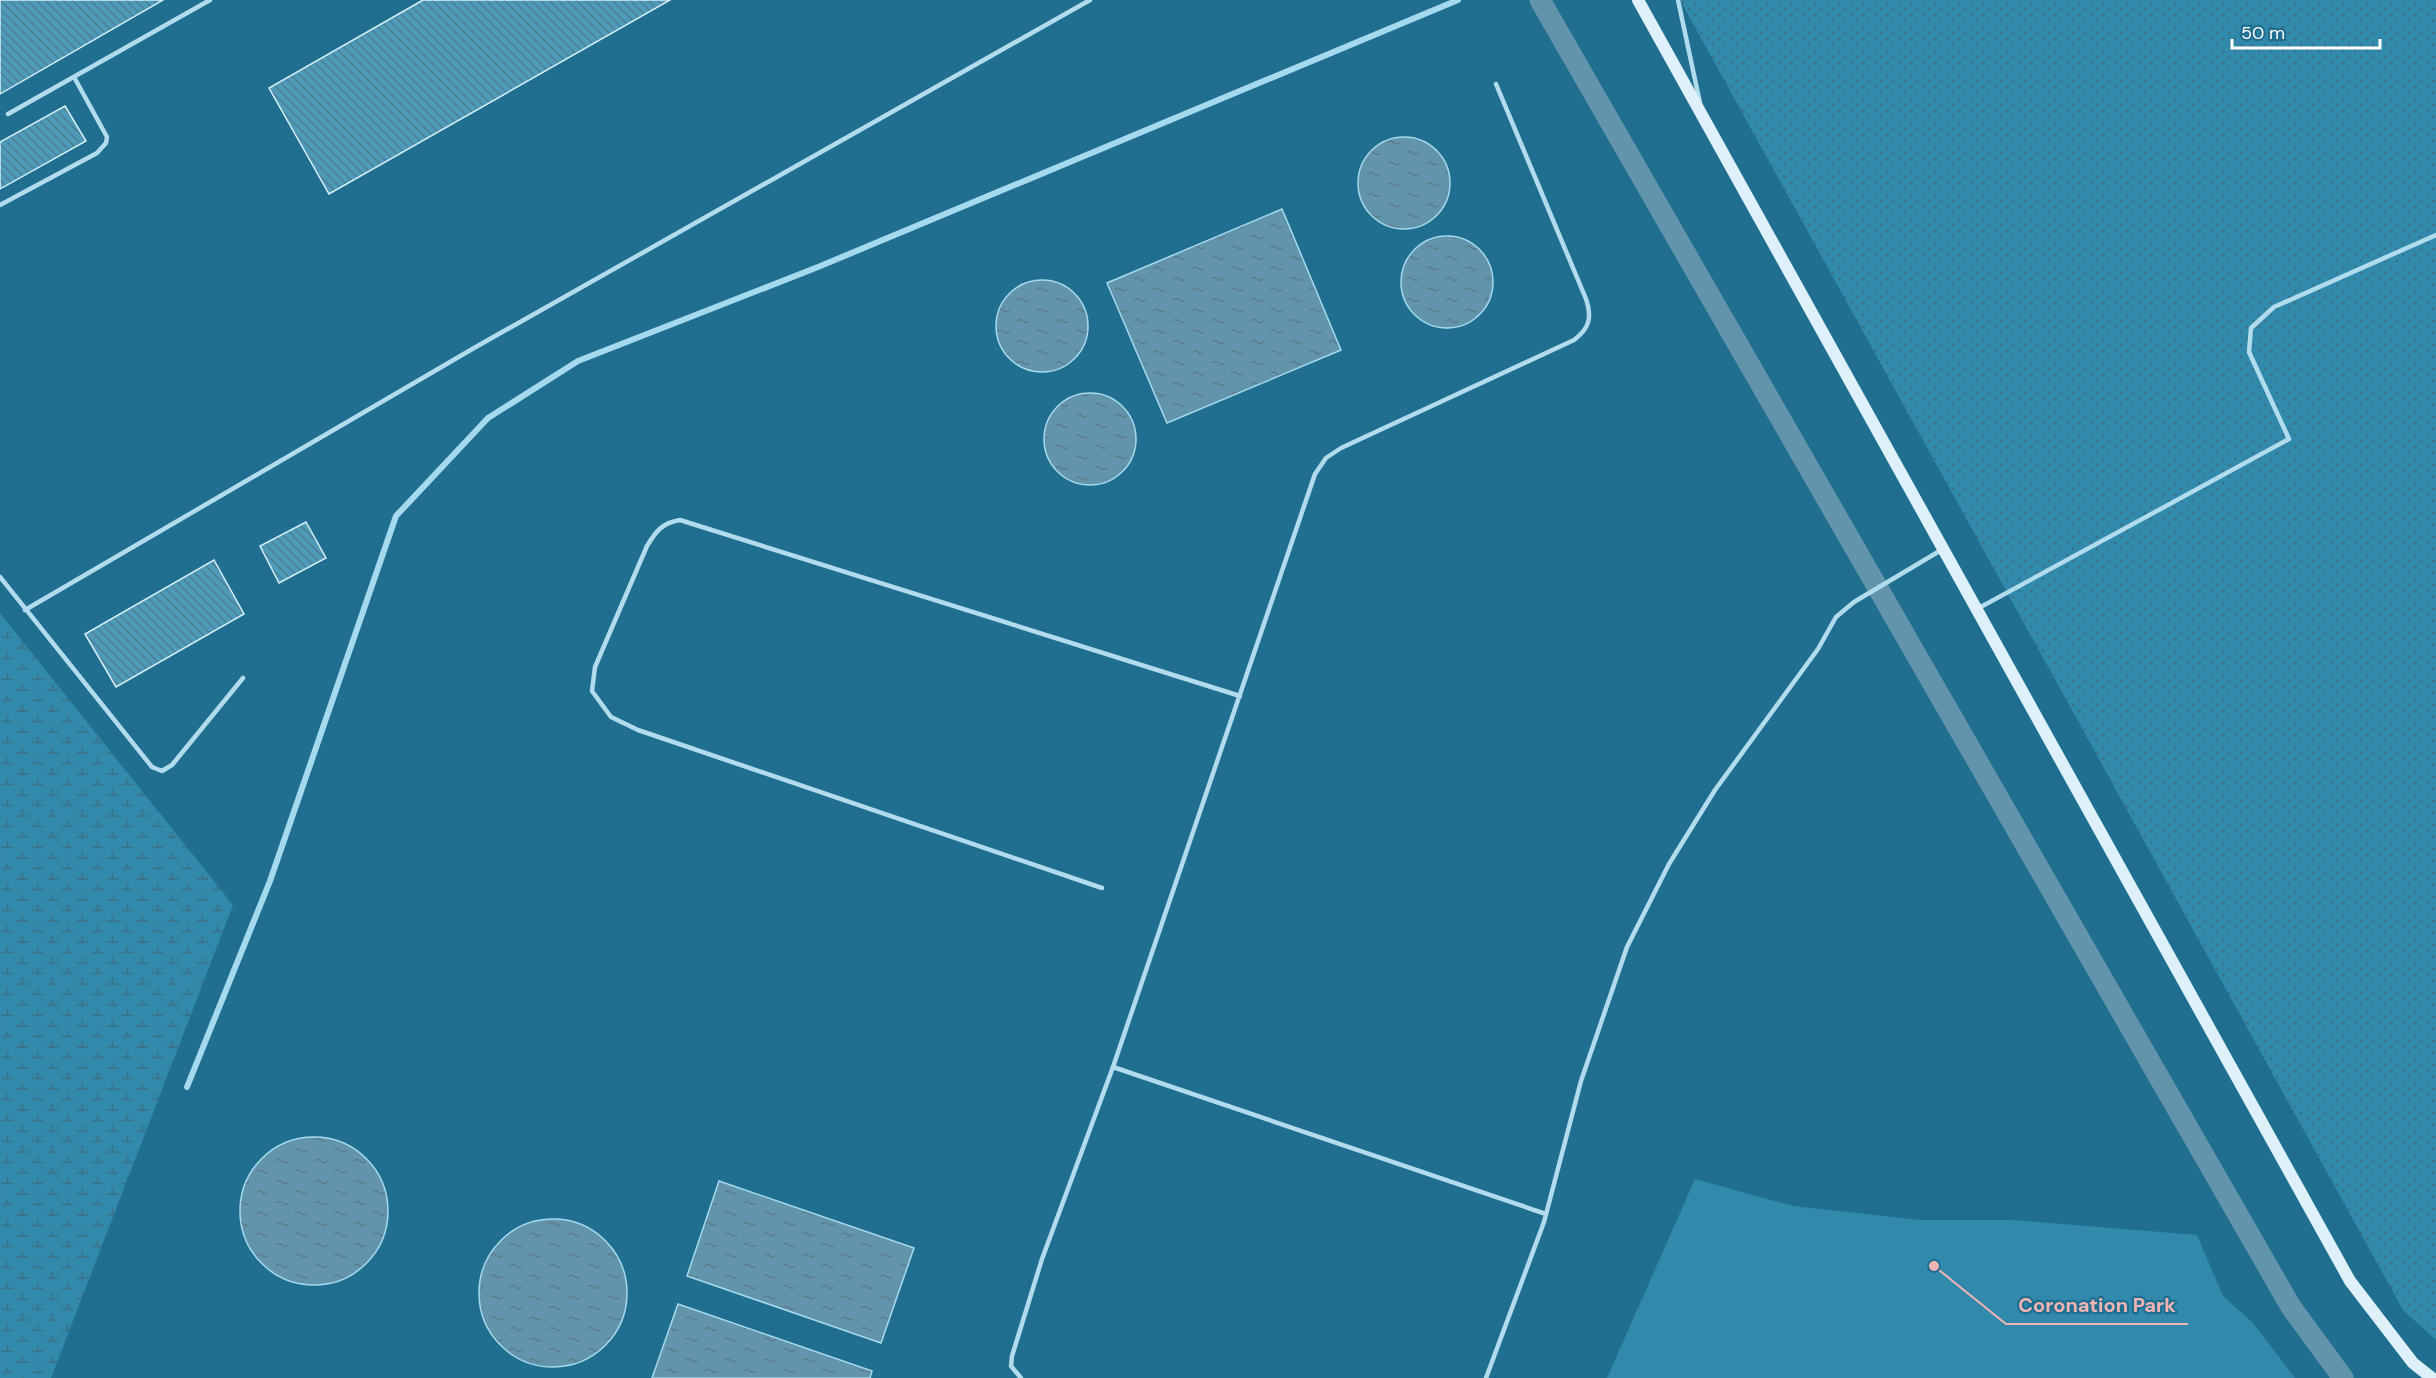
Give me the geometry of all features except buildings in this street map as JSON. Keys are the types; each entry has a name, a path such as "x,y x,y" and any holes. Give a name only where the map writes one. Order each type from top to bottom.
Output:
{"street":[{"path":"1638,0 2350,1281 2413,1362 2432,1378"}],"lane":[{"path":"8,114 210,0"},
{"path":"25,610 474,348 1090,0"},
{"path":"1678,0 1703,117"},
{"path":"0,205 97,153 106,143 107,137 74,77"},
{"path":"1021,1378 1011,1366 1012,1356 1042,1259 1113,1067 1315,474 1326,458 1341,448 1574,340 1584,332 1590,321 1586,299 1496,84"},
{"path":"1977,609 2289,440 2249,352 2251,328 2274,307 2436,235"},
{"path":"1102,888 638,730 611,717 592,691 594,667 647,546 656,532 662,525 680,520 1240,696"},
{"path":"1486,1378 1546,1214 1581,1081 1627,947 1669,864 1715,790 1818,649 1836,617 1854,602 1944,549"},
{"path":"0,577 152,767 157,770 162,771 172,765 243,678"},
{"path":"1113,1067 1546,1214"}],"green space":[{"path":"1680,0 2436,0 2436,1340 2403,1310"},
{"path":"0,613 233,905 51,1378 0,1378"},
{"path":"1695,1179 1793,1206 1920,1220 2012,1220 2197,1235 2223,1296 2253,1323 2295,1378 1607,1378"}],"water":[{"path":"1404,137 1422,140 1437,150 1447,165 1450,183 1447,201 1437,216 1422,226 1404,229 1386,226 1371,216 1361,201 1358,183 1361,165 1371,150 1386,140"},
{"path":"1282,209 1341,350 1167,423 1107,283"},
{"path":"1447,236 1465,239 1480,249 1490,264 1493,282 1490,300 1480,315 1465,325 1447,328 1429,325 1414,315 1404,300 1401,282 1404,264 1414,249 1429,239"},
{"path":"1042,280 1068,288 1080,300 1088,326 1080,352 1068,364 1042,372 1016,364 1004,352 996,326 1004,300 1016,288"},
{"path":"1090,393 1108,396 1123,406 1133,421 1136,439 1133,457 1123,472 1108,482 1090,485 1072,482 1057,472 1047,457 1044,439 1047,421 1057,406 1072,396"},
{"path":"314,1137 342,1143 366,1159 382,1183 388,1211 382,1239 366,1263 342,1279 314,1285 286,1279 262,1263 246,1239 240,1211 246,1183 262,1159 286,1143"},
{"path":"719,1181 914,1248 881,1343 687,1276"},
{"path":"553,1219 581,1225 605,1241 621,1265 627,1293 621,1321 605,1345 581,1361 553,1367 525,1361 501,1345 485,1321 479,1293 485,1265 501,1241 525,1225"},
{"path":"678,1304 872,1371 870,1378 652,1378"}],"waterway":[{"path":"187,1087 270,881 396,516 488,418 578,361 818,267 1458,0"},
{"path":"1540,0 2291,1307 2343,1378"}],"place":[{"name":"Coronation Park","path":"1934,1266"}]}
